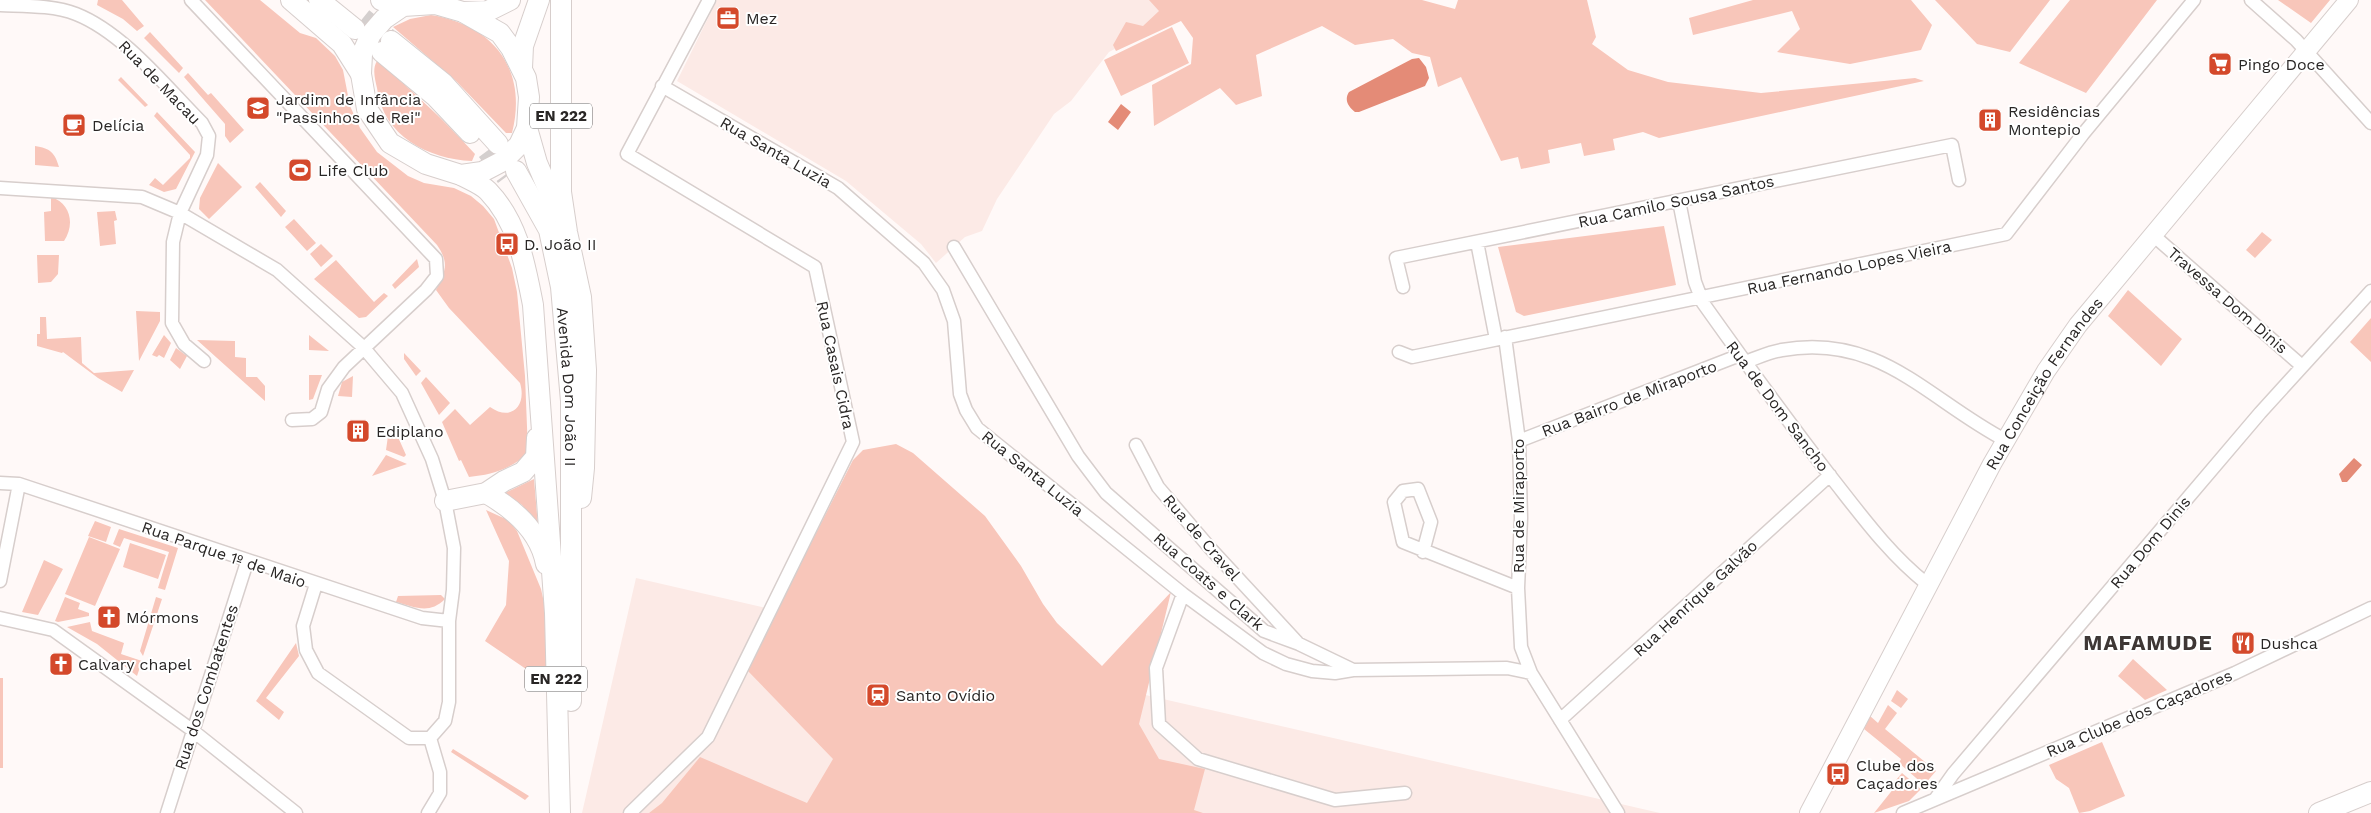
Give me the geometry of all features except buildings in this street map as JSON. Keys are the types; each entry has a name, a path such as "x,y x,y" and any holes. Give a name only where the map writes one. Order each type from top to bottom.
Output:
{"main road":[{"path":"291,0 342,44 361,74"},
{"path":"319,0 359,24 340,0"},
{"path":"381,0 404,6 435,4 463,12 500,33 511,48 522,70 529,97 526,128 519,145 503,161 482,172 461,175"},
{"path":"463,12 488,11 510,0"},
{"path":"522,70 522,46 539,0"},
{"name":"EN 222","path":"561,0 562,192 567,232"},
{"name":"Rua Conceição Fernandes","path":"1809,813 1891,658 1927,584 2005,440 2046,371 2078,325 2349,0"},
{"path":"404,6 384,19 371,34 362,54 361,74 366,109 390,143 426,164 461,175 487,190 508,217 524,257 533,305 539,386 562,614 573,813"},
{"path":"386,46 435,96 493,147"},
{"path":"526,128 537,163 567,232 580,298 586,370 584,468 562,614"},
{"name":"Avenida Dom João II","path":"511,174 549,230 561,287 571,401 562,614"},
{"path":"446,501 486,493 504,481 523,472 536,457 539,386"},
{"path":"486,493 506,505 526,523 544,555 562,614"},
{"name":"EN 222","path":"560,813 562,614"},
{"path":"2319,813 2371,792"}],"street":[{"path":"191,0 436,259 437,276 426,290 344,367 328,390 320,412 312,419 292,420"},
{"name":"Rua Fernando Lopes Vieira","path":"1399,352 1412,357 2006,234 2083,134 2194,0"},
{"path":"2251,0 2296,40 2371,123"},
{"path":"662,86 705,3"},
{"name":"Rua de Macau","path":"0,5 36,7 75,14 116,36 202,123 209,136 207,155 180,213 173,242 172,323 184,344 204,360"},
{"name":"Rua Santa Luzia","path":"662,86 838,188 924,263 943,290 954,321 960,394 966,410 977,428 1183,594 1263,653 1286,664 1312,671 1335,672 1353,670"},
{"name":"Rua Casais Cidra","path":"630,813 708,737 853,442 815,267 627,154 662,86"},
{"name":"Rua Camilo Sousa Santos","path":"1403,288 1396,258 1952,145 1959,180"},
{"path":"0,188 142,197 180,213 277,270 364,347 402,393 432,459 446,501 454,548 453,590 449,621 449,702 446,721 430,738 409,738 318,673 306,650 303,626 316,584"},
{"name":"Rua de Dom Sancho","path":"1678,201 1695,282 1701,298 1743,358 1870,527 1899,560 1927,584"},
{"name":"Travessa Dom Dinis","path":"2153,235 2302,366"},
{"name":"Rua de Miraporto","path":"1477,242 1500,338 1519,441 1521,518 1518,588 1521,647 1531,673"},
{"name":"Rua Coats e Clark","path":"954,247 1078,456 1106,493 1264,631 1298,644 1353,670 1507,668 1531,673"},
{"name":"Rua Dom Dinis","path":"1936,798 1953,774 2302,366 2371,291"},
{"name":"Rua Bairro de Miraporto","path":"1519,441 1743,358 1811,346 1859,353 1888,364 2005,440"},
{"name":"Rua de Cravel","path":"1136,445 1158,487 1210,548 1298,644"},
{"name":"Rua Henrique Galvão","path":"1560,720 1830,475"},
{"name":"Rua Parque 1º de Maio","path":"0,483 19,484 247,562 422,618 449,621"},
{"path":"0,581 19,484"},
{"path":"1423,552 1431,522 1418,489 1403,491 1394,502 1403,542 1423,552 1518,588"},
{"name":"Rua dos Combatentes","path":"167,813 247,562"},
{"path":"1183,594 1156,668 1159,724 1198,759 1336,800 1406,793"},
{"name":"Rua Clube dos Caçadores","path":"1903,813 2235,673 2371,608"},
{"path":"0,618 53,630 192,730 296,813"},
{"path":"1531,673 1618,813"},
{"path":"428,813 440,793 440,772 430,738"}],"shaded area":[{"path":"98,0 122,0 144,26 137,31 123,19 97,5"},
{"path":"205,0 260,0 300,33 316,38 335,56 343,70 350,106 360,128 377,152 408,176 424,183 454,188 471,196 494,219 512,268 517,292 525,376 528,452 516,463 493,473 469,477 461,460 459,461 442,422 455,409 470,425 490,407 505,413 511,412 519,405 522,391 520,383 449,308 436,290 445,268 444,257 437,245"},
{"path":"717,0 1176,0 1128,42 1109,52 1071,101 1054,114 997,199 982,231 965,237 936,263 921,244 846,181 677,81"},
{"path":"1149,0 1422,0 1455,9 1458,0 1587,0 1596,37 1592,44 1628,70 1668,82 1761,93 1915,78 1924,81 1659,138 1643,132 1613,139 1615,150 1584,156 1581,143 1548,150 1550,163 1521,169 1518,157 1501,161 1461,77 1438,87 1430,57 1412,53 1393,39 1355,45 1322,26 1256,55 1262,96 1236,105 1220,88 1154,126 1152,85 1191,64 1193,38 1181,21 1116,51 1113,45 1126,22 1143,26 1159,11"},
{"path":"1753,0 1911,0 1932,25 1921,50 1850,64 1777,52 1800,29 1792,11 1693,35 1689,18"},
{"path":"1935,0 2050,0 2010,52 1977,44"},
{"path":"2070,0 2157,0 2086,93 2019,63"},
{"path":"2278,0 2330,0 2311,23"},
{"path":"431,15 453,20 472,29 489,40 501,54 510,71 515,89 516,110 512,133 506,133 457,82 393,27 410,19"},
{"path":"1172,27 1189,63 1121,96 1104,60"},
{"path":"150,32 183,68 179,73 144,38"},
{"path":"1419,58 1426,67 1429,78 1425,86 1359,112 1355,112 1349,105 1347,98 1349,92 1412,59"},
{"path":"377,61 428,106 463,141 475,154 472,161 439,156 410,142 398,132 388,119 381,105 374,74"},
{"path":"188,73 208,95 211,93 244,130 230,143 225,136 225,124 184,77"},
{"path":"121,77 148,105 145,107 118,80"},
{"path":"1121,104 1131,112 1118,130 1108,122"},
{"path":"157,112 195,152 176,189 164,192 149,185 155,178 163,185 190,158 190,155 154,116"},
{"path":"35,146 45,148 51,152 56,158 59,167 35,165"},
{"path":"218,163 242,187 209,219 199,209 200,198"},
{"path":"260,182 286,211 281,217 255,187"},
{"path":"51,197 63,204 69,215 69,228 64,241 45,241 44,212 51,211"},
{"path":"115,211 117,220 114,221 116,244 100,246 97,212"},
{"path":"294,219 316,243 307,251 285,227"},
{"path":"1664,226 1676,285 1524,316 1516,312 1498,247"},
{"path":"2262,232 2272,240 2255,258 2246,250"},
{"path":"321,244 333,256 321,267 310,254"},
{"path":"37,255 59,255 58,274 51,282 38,283"},
{"path":"417,259 419,267 395,289 392,285"},
{"path":"336,260 374,302 384,293 388,296 366,317 359,318 314,279"},
{"path":"2128,290 2182,339 2161,366 2108,316"},
{"path":"136,311 160,312 160,321 139,361"},
{"path":"40,317 46,317 47,339 81,337 82,363 94,373 134,370 122,392 98,378 63,352 37,346 37,334 40,334"},
{"path":"2371,318 2371,362 2350,342"},
{"path":"164,335 171,343 164,358 159,355 157,357 152,355"},
{"path":"309,335 329,351 309,350"},
{"path":"197,340 235,341 235,357 246,358 246,377 257,377 265,386 265,401"},
{"path":"176,348 187,356 180,369 170,360"},
{"path":"404,353 421,371 416,376 404,359"},
{"path":"309,375 322,375 313,399 309,400"},
{"path":"353,376 352,397 338,396 342,382"},
{"path":"426,377 450,403 439,415 421,383"},
{"path":"388,436 398,437 406,455 404,457 386,450"},
{"path":"896,444 913,453 985,516 1021,566 1043,604 1057,623 1102,666 1171,592 1139,724 1159,759 1205,769 1194,810 1203,813 649,813 662,803 700,757 807,803 833,759 747,670 853,460 863,450"},
{"path":"386,455 407,464 372,476"},
{"path":"2354,458 2362,465 2347,482 2342,482 2339,474"},
{"path":"534,479 538,526 522,505 505,493"},
{"path":"486,510 508,520 517,531 541,589 547,616 548,684 485,641 506,605 509,561"},
{"path":"95,521 111,527 106,542 88,536"},
{"path":"119,529 178,548 165,590 158,588 169,552 124,538 120,547 113,544"},
{"path":"89,537 120,549 95,606 65,594"},
{"path":"130,543 166,555 158,579 123,567"},
{"path":"44,560 63,569 38,615 22,612"},
{"name":"Santo Ovídio","path":"636,578 1660,813 582,813"},
{"path":"441,595 445,599 433,607 427,608 396,602 398,596"},
{"path":"65,597 80,603 78,609 89,613 89,616 55,621"},
{"path":"156,597 162,599 143,656 140,651"},
{"path":"90,622 92,631 124,643 121,654 142,661 137,676 97,644 67,627"},
{"path":"296,643 299,656 266,698 284,712 279,720 256,701"},
{"path":"2133,659 2167,690 2145,700 2118,676"},
{"path":"0,678 3,678 3,768 0,768"},
{"path":"1897,690 1908,699 1901,708 1891,701"},
{"path":"1888,705 1897,713 1885,729 1936,771 1924,785 1899,763 1901,759 1864,729 1870,716 1878,723"},
{"path":"2102,742 2125,796 2090,811 2079,813 2069,788 2056,779 2049,765"},
{"path":"453,749 529,796 525,800 451,752"},
{"path":"1902,773 1921,789 1909,801 1874,813 1898,783 1896,780"}],"tunnel":[{"path":"363,18 388,38"},
{"path":"487,151 506,177"}],"place":[{"name":"Mez","path":"728,18"},
{"name":"Pingo Doce","path":"2220,64"},
{"name":"Jardim de Infância \"Passinhos de Rei\"","path":"258,108"},
{"name":"Residências Montepio","path":"1990,120"},
{"name":"Delícia","path":"74,125"},
{"name":"Life Club","path":"300,170"},
{"name":"D. João II","path":"507,244"},
{"name":"Ediplano","path":"358,431"},
{"name":"Mórmons","path":"109,617"},
{"name":"Dushca","path":"2243,643"},
{"name":"Calvary chapel","path":"61,664"},
{"name":"Santo Ovídio","path":"878,695"},
{"name":"Clube dos Caçadores","path":"1838,774"}],"district":[{"name":"MAFAMUDE","path":"2148,643"}]}
